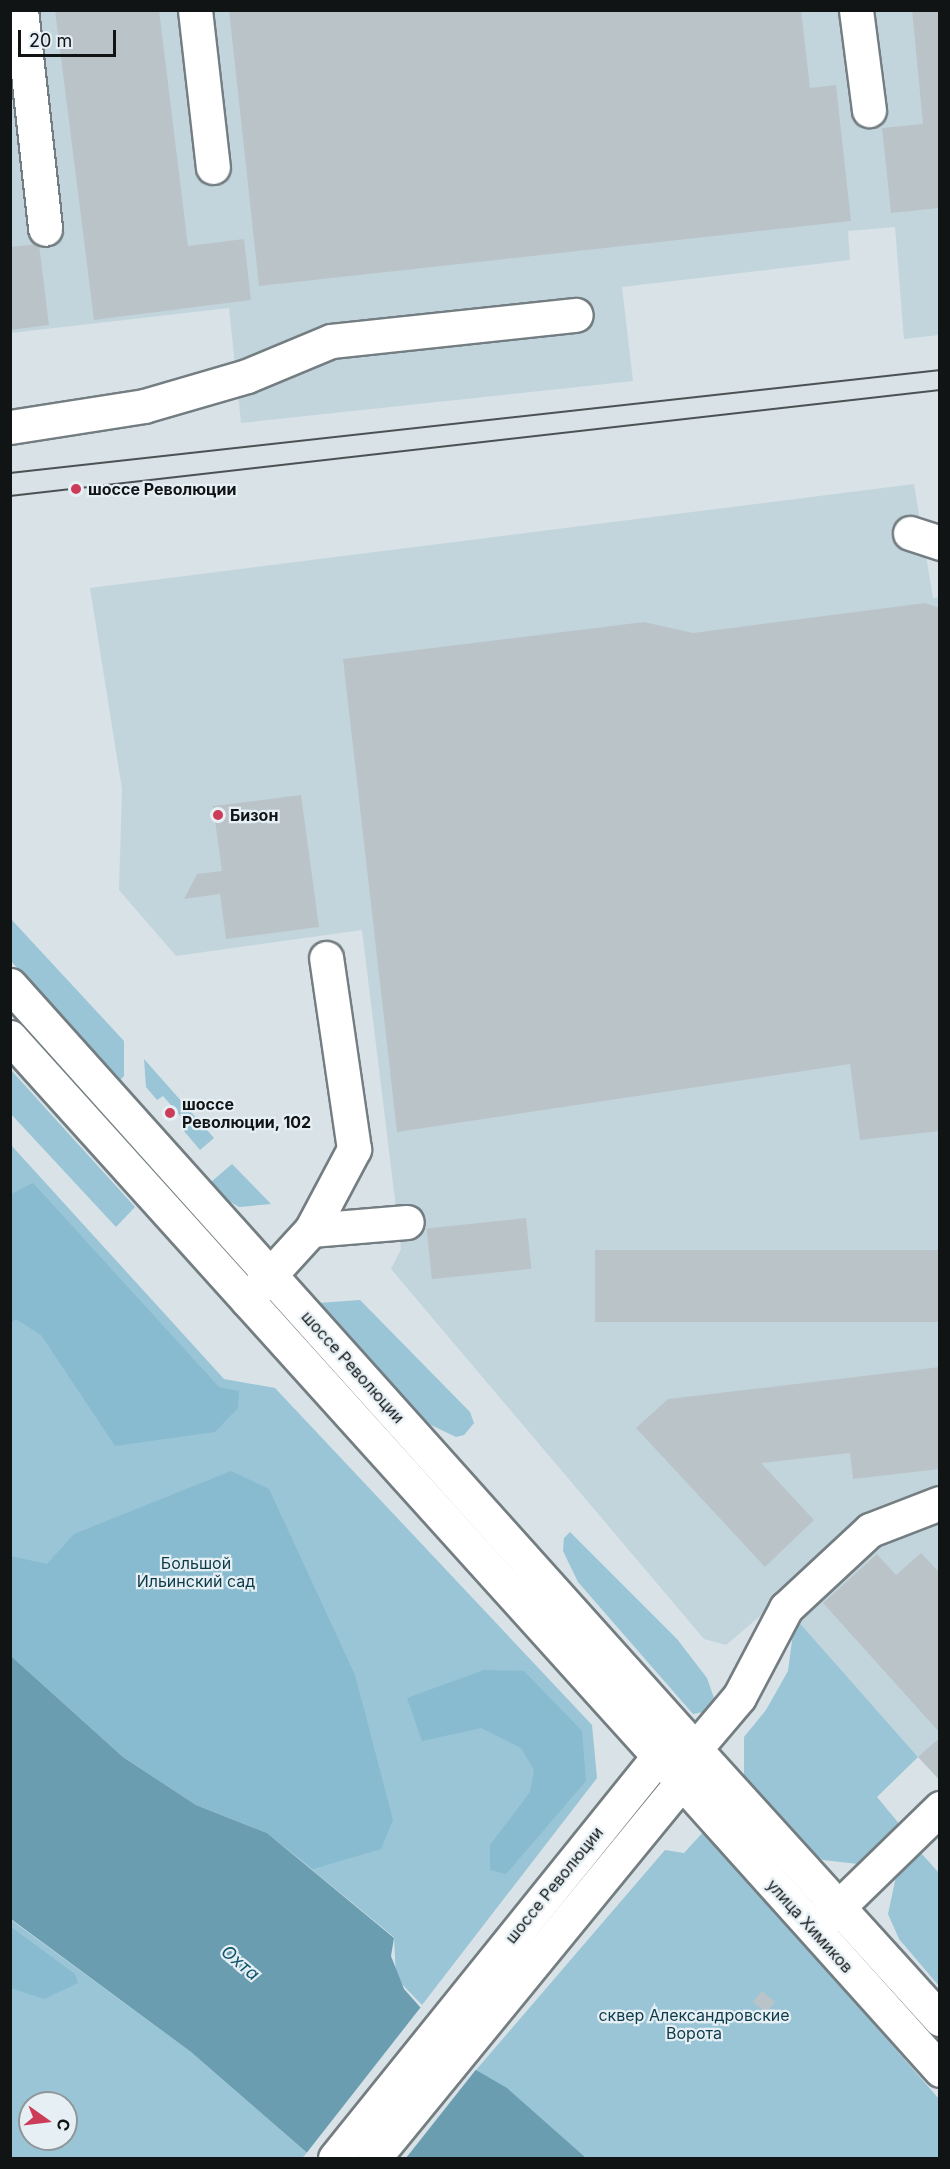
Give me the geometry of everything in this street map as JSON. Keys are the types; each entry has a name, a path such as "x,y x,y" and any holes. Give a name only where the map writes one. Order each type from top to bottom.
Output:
{"main road":[{"path":"21,10 45,229"},
{"path":"195,10 213,167"},
{"path":"856,10 869,110"},
{"path":"10,427 144,406 247,376 331,341 576,315"},
{"path":"247,1300 311,1230 354,1149 326,958"},
{"name":"шоссе Революции","path":"10,985 695,1749 682,1782 475,2031 374,2158"},
{"name":"шоссе Революции","path":"10,1037 682,1782"},
{"path":"311,1230 407,1222"},
{"path":"658,1757 695,1749 739,1697 786,1608 870,1530 939,1503"},
{"path":"695,1749 841,1907 939,2019"},
{"name":"шоссе Революции","path":"335,2158 449,2012 658,1757"},
{"name":"улица Химиков","path":"682,1782 939,2070"},
{"path":"814,1930 937,1816"}],"shaded area":[{"path":"10,11 939,11 939,335 904,339 895,227 848,231 850,260 622,287 633,381 241,423 229,308 11,333"},
{"path":"914,484 933,598 940,597 939,1780 778,1601 726,1645 704,1639 391,1269 401,1249 362,930 176,956 119,890 122,789 90,588"}],"green space":[{"path":"10,918 124,1041 124,1076 118,1082 11,961"},
{"path":"144,1059 214,1138 200,1150 184,1131 189,1126 163,1096 157,1100 146,1087"},
{"path":"10,1069 135,1207 116,1227 11,1114"},
{"name":"Большой Ильинский сад","path":"11,1145 224,1379 275,1388 592,1725 597,1778 422,2005 396,1978 394,1937 267,1833 11,1656"},
{"path":"232,1164 271,1204 239,1207 224,1198 211,1182"},
{"path":"33,1183 219,1387 239,1391 238,1408 215,1432 115,1446 41,1335 16,1319 11,1323 11,1194"},
{"path":"360,1300 470,1412 474,1423 464,1435 456,1437 429,1424 318,1303"},
{"path":"231,1471 269,1489 355,1675 393,1820 381,1849 313,1869 267,1833 196,1805 123,1757 11,1656 10,1556 47,1564 74,1534"},
{"path":"570,1532 677,1639 707,1678 715,1701 708,1711 693,1714 578,1582 563,1551 564,1538"},
{"path":"795,1618 918,1757 877,1797 901,1826 883,1849 858,1864 823,1860 810,1852 744,1780 744,1737 766,1710 788,1671"},
{"path":"484,1670 524,1671 582,1731 586,1781 506,1874 490,1870 490,1845 530,1792 534,1770 521,1748 481,1728 422,1741 407,1698"},
{"name":"сквер Александровские Ворота","path":"705,1830 939,2099 939,2158 586,2158 476,2070 665,1850 684,1853"},
{"path":"921,1853 939,1873 939,1986 899,1939 888,1914 897,1872"},
{"path":"10,1919 191,2052 307,2153 302,2158 11,2158"},
{"path":"11,1927 75,1974 78,1983 44,1999 11,1988"}],"water":[{"name":"Охта","path":"11,1656 123,1757 196,1805 267,1833 394,1938 391,1956 404,1989 476,2070 507,2088 586,2158 313,2158 191,2052 11,1919"}],"pier":[{"path":"424,2003 478,2067 406,2158 309,2158 305,2155"}],"building":[{"path":"55,10 159,10 188,246 244,239 251,300 94,320"},
{"path":"229,10 801,10 810,88 836,85 851,221 259,286"},
{"path":"912,10 940,10 940,208 891,213 882,128 923,124"},
{"path":"39,244 49,325 10,330 10,247"},
{"path":"925,603 940,608 940,1131 860,1140 850,1064 397,1132 343,659 644,622 693,633"},
{"path":"301,795 319,927 226,939 220,894 184,899 197,874 222,871 213,806"},
{"path":"526,1218 531,1269 432,1279 427,1228"},
{"path":"595,1250 940,1250 940,1322 595,1322"},
{"path":"940,1367 940,1469 853,1479 850,1453 761,1463 814,1520 765,1567 636,1428 668,1399"},
{"path":"921,1553 940,1573 940,1733 823,1603 877,1554 896,1575"},
{"path":"937,1740 940,1743 940,1780 918,1757"},
{"path":"762,1991 775,2002 766,2013 753,2002"}],"tram line":[{"path":"10,473 940,370"},
{"path":"10,496 940,390"}],"place":[{"name":"шоссе Революции","path":"76,489"},
{"name":"Бизон","path":"218,815"},
{"name":"шоссе Революции, 102","path":"170,1113"}]}
